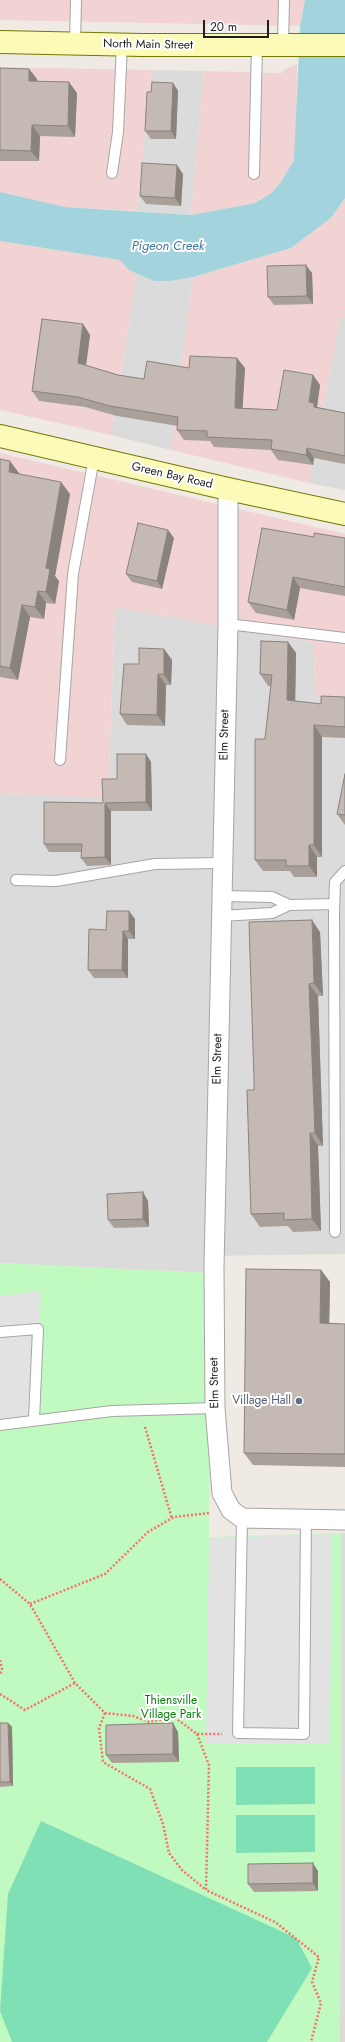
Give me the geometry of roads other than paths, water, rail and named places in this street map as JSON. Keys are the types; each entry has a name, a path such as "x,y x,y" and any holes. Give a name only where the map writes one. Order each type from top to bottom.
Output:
{"main road":[{"name":"North Main Street","path":"0,42 122,45 345,46"},
{"name":"Green Bay Road","path":"0,436 228,489 345,514"}],"street":[{"name":"Elm Street","path":"228,489 228,624 214,1267 215,1408 222,1492 237,1514"},
{"path":"237,1514 345,1520"}],"lane":[{"path":"75,44 76,0"},
{"path":"283,45 284,0"},
{"path":"112,173 118,132 122,45"},
{"path":"254,174 257,45"},
{"path":"60,760 73,574 94,458"},
{"path":"228,624 345,638"},
{"path":"16,880 56,882 155,864 222,864"},
{"path":"335,1232 334,904 335,882 345,870"},
{"path":"221,896 272,897 289,905"},
{"path":"221,916 272,913 289,905 334,904"},
{"path":"0,1332 38,1329 34,1420"},
{"path":"0,1425 112,1411 215,1408"},
{"path":"237,1514 238,1733 304,1734 306,1518"}],"water":[{"name":"Pigeon Creek","path":"305,0 345,0 345,198 331,218 291,248 193,277 170,281 154,281 129,270 120,260 0,241 0,192 65,207 191,215 255,203 270,194 279,185 294,160 300,26"}],"place":[{"name":"Village Hall","path":"299,1401"}],"park label":[{"name":"Thiensville Village Park","path":"171,1708"}]}
